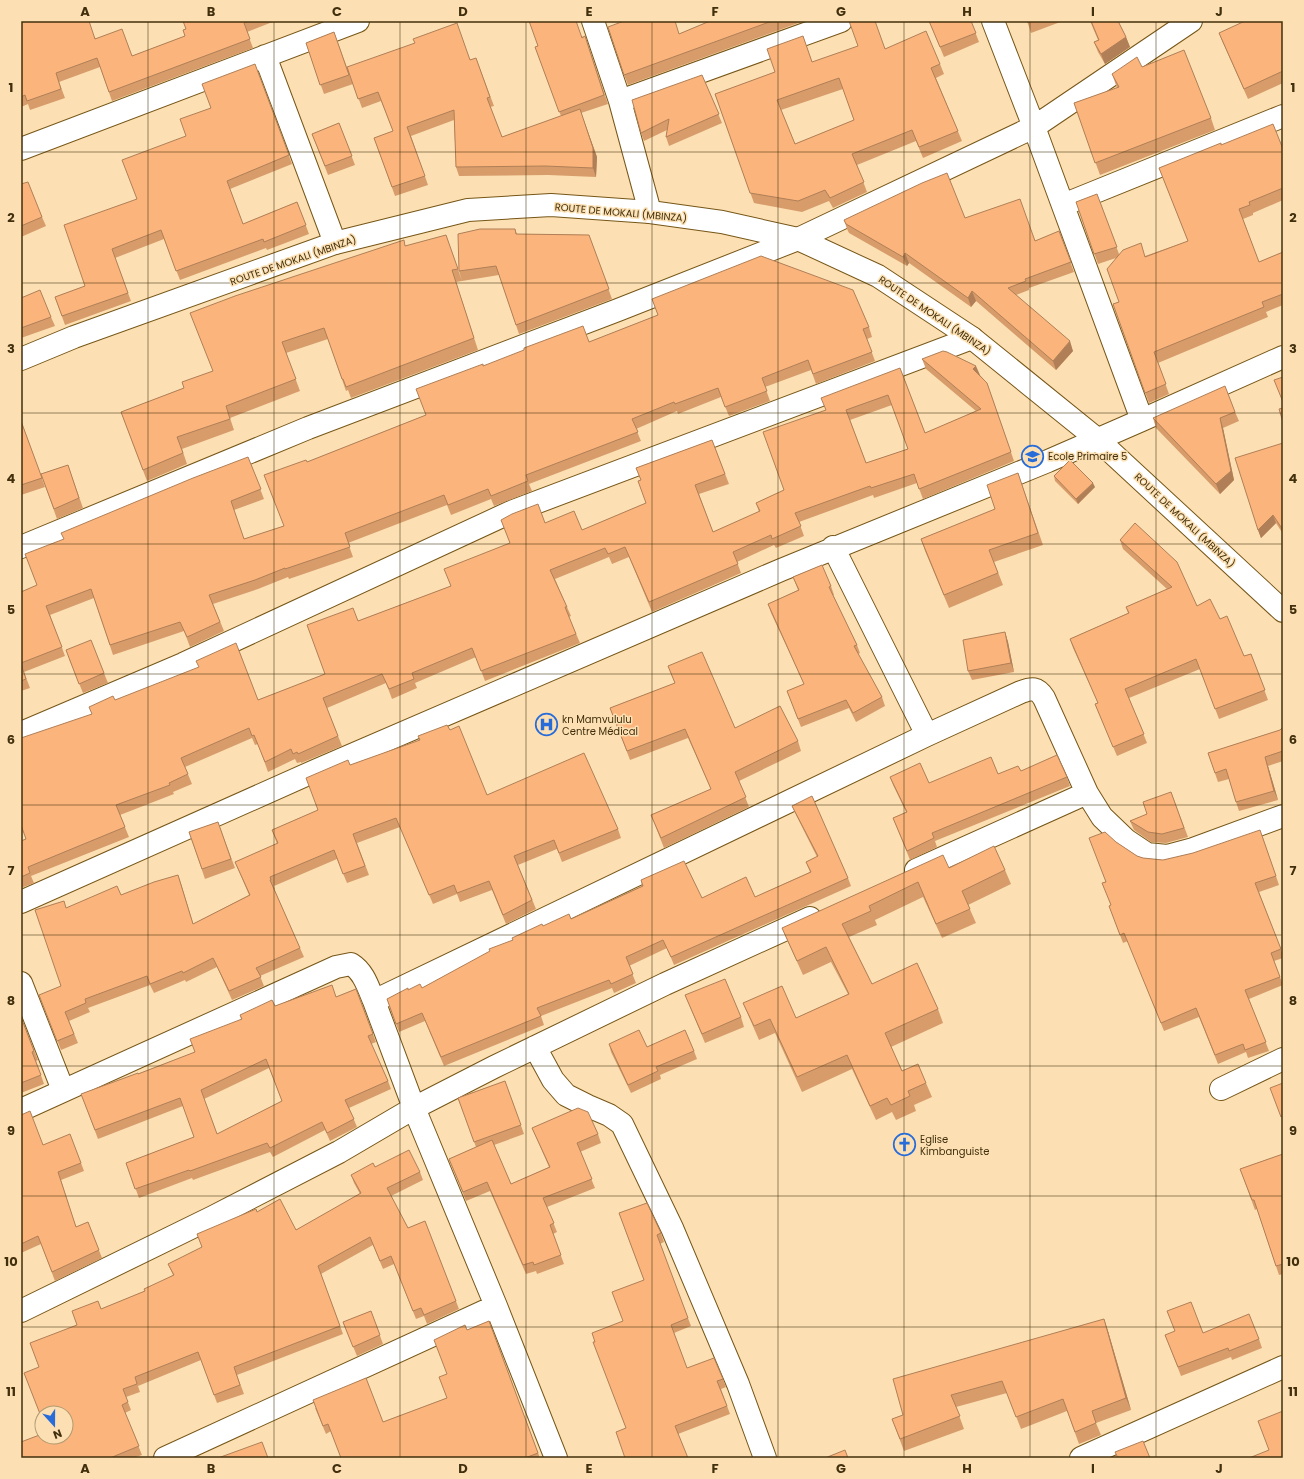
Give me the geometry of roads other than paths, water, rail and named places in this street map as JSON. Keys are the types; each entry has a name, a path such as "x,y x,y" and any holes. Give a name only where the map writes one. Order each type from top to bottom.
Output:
{"street":[{"path":"21,150 358,21"},
{"path":"593,21 620,101 650,212"},
{"path":"620,101 841,21"},
{"path":"993,21 1034,127 1142,420"},
{"path":"21,547 308,428 618,310 798,239 1034,127 1192,21"},
{"path":"265,56 335,243"},
{"path":"1063,205 1283,116"},
{"name":"ROUTE DE MOKALI (MBINZA)","path":"21,359 74,337 335,243 468,210 551,205 650,212 722,222 798,239 878,276 972,338 1097,439 1283,611"},
{"path":"21,733 182,664 511,512 972,338"},
{"path":"21,902 317,770 833,547 1048,460 1142,420 1283,356"},
{"path":"833,547 927,735"},
{"path":"374,1001 927,735 1021,692 1031,689 1040,692 1087,793 1102,817 1126,840 1147,854 1166,856 1193,849 1283,816"},
{"path":"898,879 1087,793"},
{"path":"21,1311 213,1217 339,1152 414,1108 534,1047 665,984 825,912"},
{"path":"21,1110 336,967 351,964 358,968 374,1001 414,1108 496,1306 556,1458"},
{"path":"21,983 63,1090"},
{"path":"534,1047 553,1080 566,1095 609,1115 622,1124 672,1228 738,1384 766,1458"},
{"path":"1221,1089 1283,1059"},
{"path":"165,1458 496,1306"},
{"path":"1081,1458 1283,1367"}],"place":[{"name":"Ecole Primaire 5","path":"1033,456"},
{"name":"kn Mamvululu Centre Médical","path":"547,725"},
{"name":"Eglise Kimbanguiste","path":"905,1145"}]}
